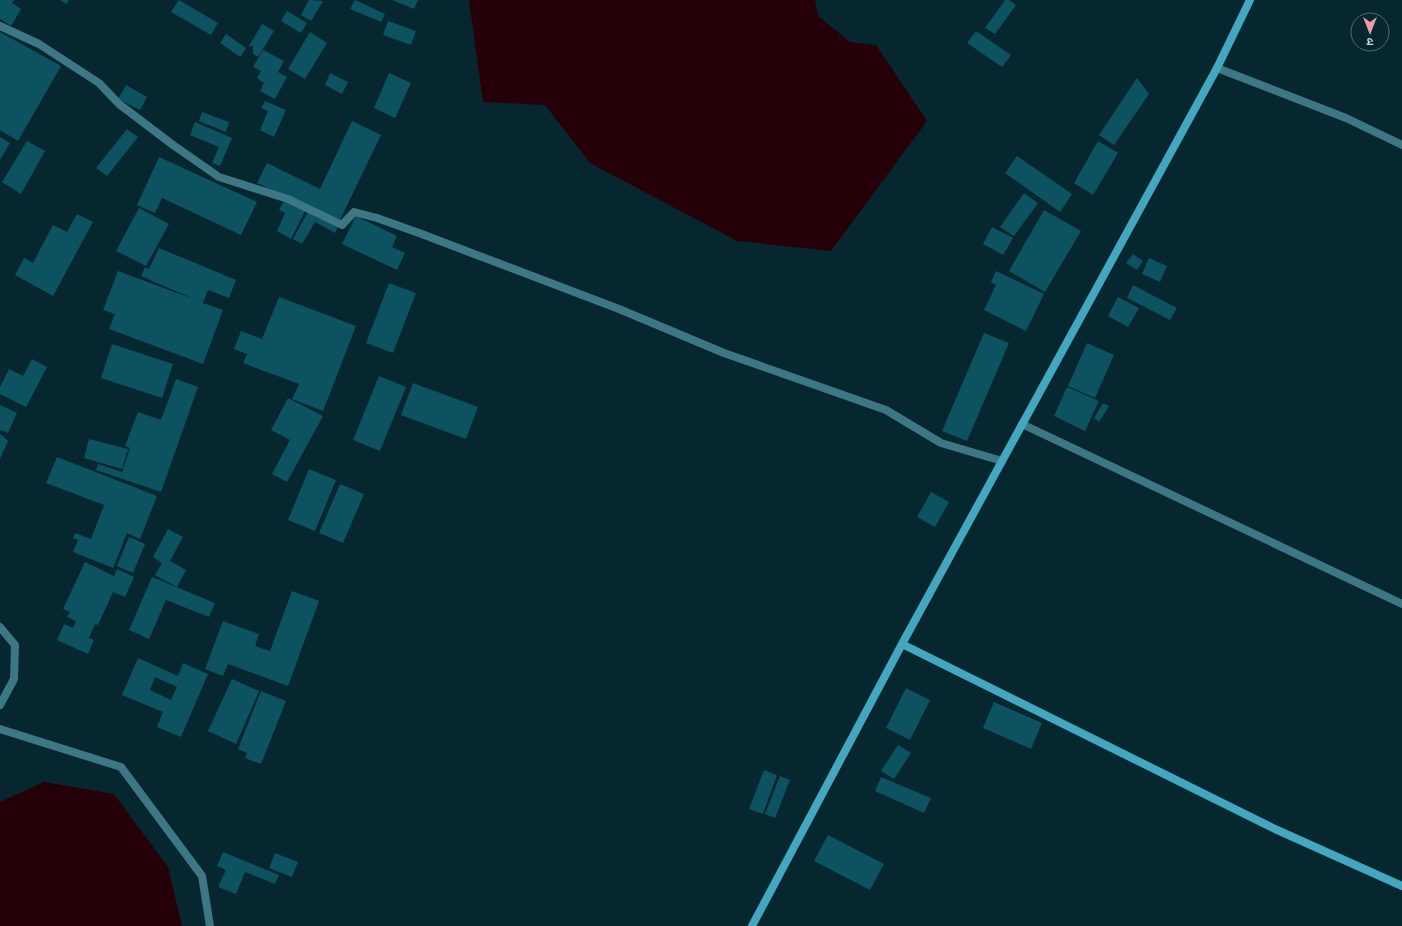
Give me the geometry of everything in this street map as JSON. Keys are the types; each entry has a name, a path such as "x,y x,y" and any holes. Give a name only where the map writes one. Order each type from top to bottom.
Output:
{"main road":[{"path":"752,926 902,644 1217,68 1250,0"},
{"path":"902,644 1275,829 1402,886"}],"street":[{"path":"0,26 39,44 99,83 119,104 173,145 219,177 288,199 342,225 354,212 377,218 419,233 619,309 724,353 886,410 941,443 1002,461"},
{"path":"1217,68 1346,118 1402,145"},
{"path":"1022,424 1402,604"},
{"path":"0,627 15,645 14,679 0,705"},
{"path":"0,729 121,767 202,876 210,926"}],"shaded area":[{"path":"469,0 815,0 818,16 850,42 876,45 927,121 831,251 737,241 590,163 545,105 483,102"},
{"path":"44,782 114,794 168,867 182,926 0,926 0,802"}],"building":[{"path":"0,0 14,0 12,3 21,9 11,26 0,19"},
{"path":"60,0 69,0 66,4"},
{"path":"179,0 218,23 211,35 171,12"},
{"path":"309,0 323,1 311,21 301,15"},
{"path":"355,0 385,14 381,22 350,9"},
{"path":"392,0 418,0 414,9"},
{"path":"1005,0 1009,0 1016,5 995,34 985,28"},
{"path":"287,11 307,23 301,33 281,21"},
{"path":"388,21 416,31 411,45 383,35"},
{"path":"262,24 274,31 258,57 253,54 253,46 249,46"},
{"path":"976,31 1011,55 1002,67 967,43"},
{"path":"0,32 61,66 18,141 0,130"},
{"path":"310,32 327,43 305,79 288,69"},
{"path":"226,34 246,48 240,57 220,43"},
{"path":"263,50 284,61 278,72 287,77 275,99 260,91 264,83 257,78 261,71 253,67"},
{"path":"330,73 348,82 342,94 325,85"},
{"path":"389,73 411,83 395,118 374,108"},
{"path":"1137,78 1149,94 1114,145 1099,135"},
{"path":"126,85 147,97 140,110 118,99"},
{"path":"265,101 286,110 274,137 260,130 268,111 261,108"},
{"path":"202,112 229,122 226,132 199,121"},
{"path":"352,121 381,135 339,222 257,183 267,163 320,189"},
{"path":"195,122 232,138 220,166 212,163 219,147 190,135"},
{"path":"127,129 138,137 107,176 96,168"},
{"path":"0,137 10,143 0,160"},
{"path":"27,141 45,151 21,194 2,182"},
{"path":"1098,141 1118,153 1093,195 1074,183"},
{"path":"1017,156 1072,194 1060,212 1005,173"},
{"path":"159,157 257,202 241,235 162,198 155,213 137,205"},
{"path":"1024,193 1038,203 1014,236 1000,227"},
{"path":"285,199 306,209 291,239 277,231 285,213 279,210"},
{"path":"139,208 169,224 146,266 116,251"},
{"path":"309,210 338,226 335,233 315,222 302,244 293,239"},
{"path":"1044,210 1081,231 1045,292 1009,271"},
{"path":"77,214 93,222 53,296 15,275 24,258 33,263 53,225 67,232"},
{"path":"356,216 397,236 392,247 405,253 397,270 342,244"},
{"path":"992,227 1013,238 1003,255 983,244"},
{"path":"159,248 236,280 229,298 208,290 203,303 223,310 203,364 109,329 115,314 103,310 118,271 196,300 141,276 145,267 149,269"},
{"path":"1133,254 1143,261 1137,270 1126,263"},
{"path":"1149,258 1167,266 1160,282 1142,274"},
{"path":"996,271 1044,294 1026,331 984,310 996,285 991,282"},
{"path":"389,283 416,293 393,353 366,343"},
{"path":"1133,285 1177,308 1170,320 1127,298"},
{"path":"279,297 356,326 323,411 292,399 299,384 243,363 247,354 234,349 241,331 262,339"},
{"path":"1118,297 1139,308 1128,327 1108,316"},
{"path":"984,333 1009,343 967,441 942,431"},
{"path":"1087,343 1114,355 1095,398 1068,386"},
{"path":"112,344 173,364 162,398 101,378"},
{"path":"32,359 47,367 26,407 0,394 0,387 9,369 23,376"},
{"path":"379,376 406,387 380,451 353,440"},
{"path":"176,379 198,387 161,492 96,470 98,464 122,472 130,448 125,446 138,412 161,420"},
{"path":"413,383 478,407 466,439 401,415"},
{"path":"1067,387 1099,401 1085,431 1054,416"},
{"path":"288,398 323,416 287,482 272,474 290,440 271,430"},
{"path":"1103,403 1109,406 1099,422 1094,418"},
{"path":"0,405 17,413 8,433 0,430"},
{"path":"1,434 8,441 0,459 0,435"},
{"path":"89,439 128,449 122,469 84,458"},
{"path":"57,457 157,496 140,539 127,533 113,568 73,552 78,540 73,538 75,533 91,539 104,505 46,483"},
{"path":"309,469 336,480 315,531 288,520"},
{"path":"340,484 364,494 343,543 319,533"},
{"path":"931,492 949,502 935,527 917,517"},
{"path":"168,529 183,537 170,561 186,570 177,587 155,575 162,563 153,557"},
{"path":"129,537 145,544 133,573 117,566"},
{"path":"85,562 114,576 117,569 134,577 125,597 113,592 98,625 95,624 89,638 94,640 88,654 57,640 64,624 73,628 76,621 67,617 70,612 63,609"},
{"path":"152,577 215,603 209,617 166,600 149,639 129,630"},
{"path":"292,591 319,601 288,686 228,664 223,676 205,669 223,621 259,634 255,646 270,651"},
{"path":"138,658 178,676 183,663 208,674 181,737 157,727 163,712 122,695","holes":["155,677 177,687 171,700 150,690"]},
{"path":"232,679 259,691 236,744 208,731"},
{"path":"906,688 930,700 910,740 886,728"},
{"path":"261,691 286,701 261,764 245,758 247,753 238,749"},
{"path":"994,702 1042,723 1031,749 983,728"},
{"path":"898,745 911,753 894,779 881,771"},
{"path":"764,770 777,775 763,814 749,809"},
{"path":"780,776 790,780 775,818 765,814"},
{"path":"881,777 931,798 924,813 875,791"},
{"path":"828,835 884,864 870,890 814,861"},
{"path":"223,852 279,875 275,884 245,872 236,894 218,887 226,870 217,866"},
{"path":"275,853 298,862 292,877 269,868"}]}
